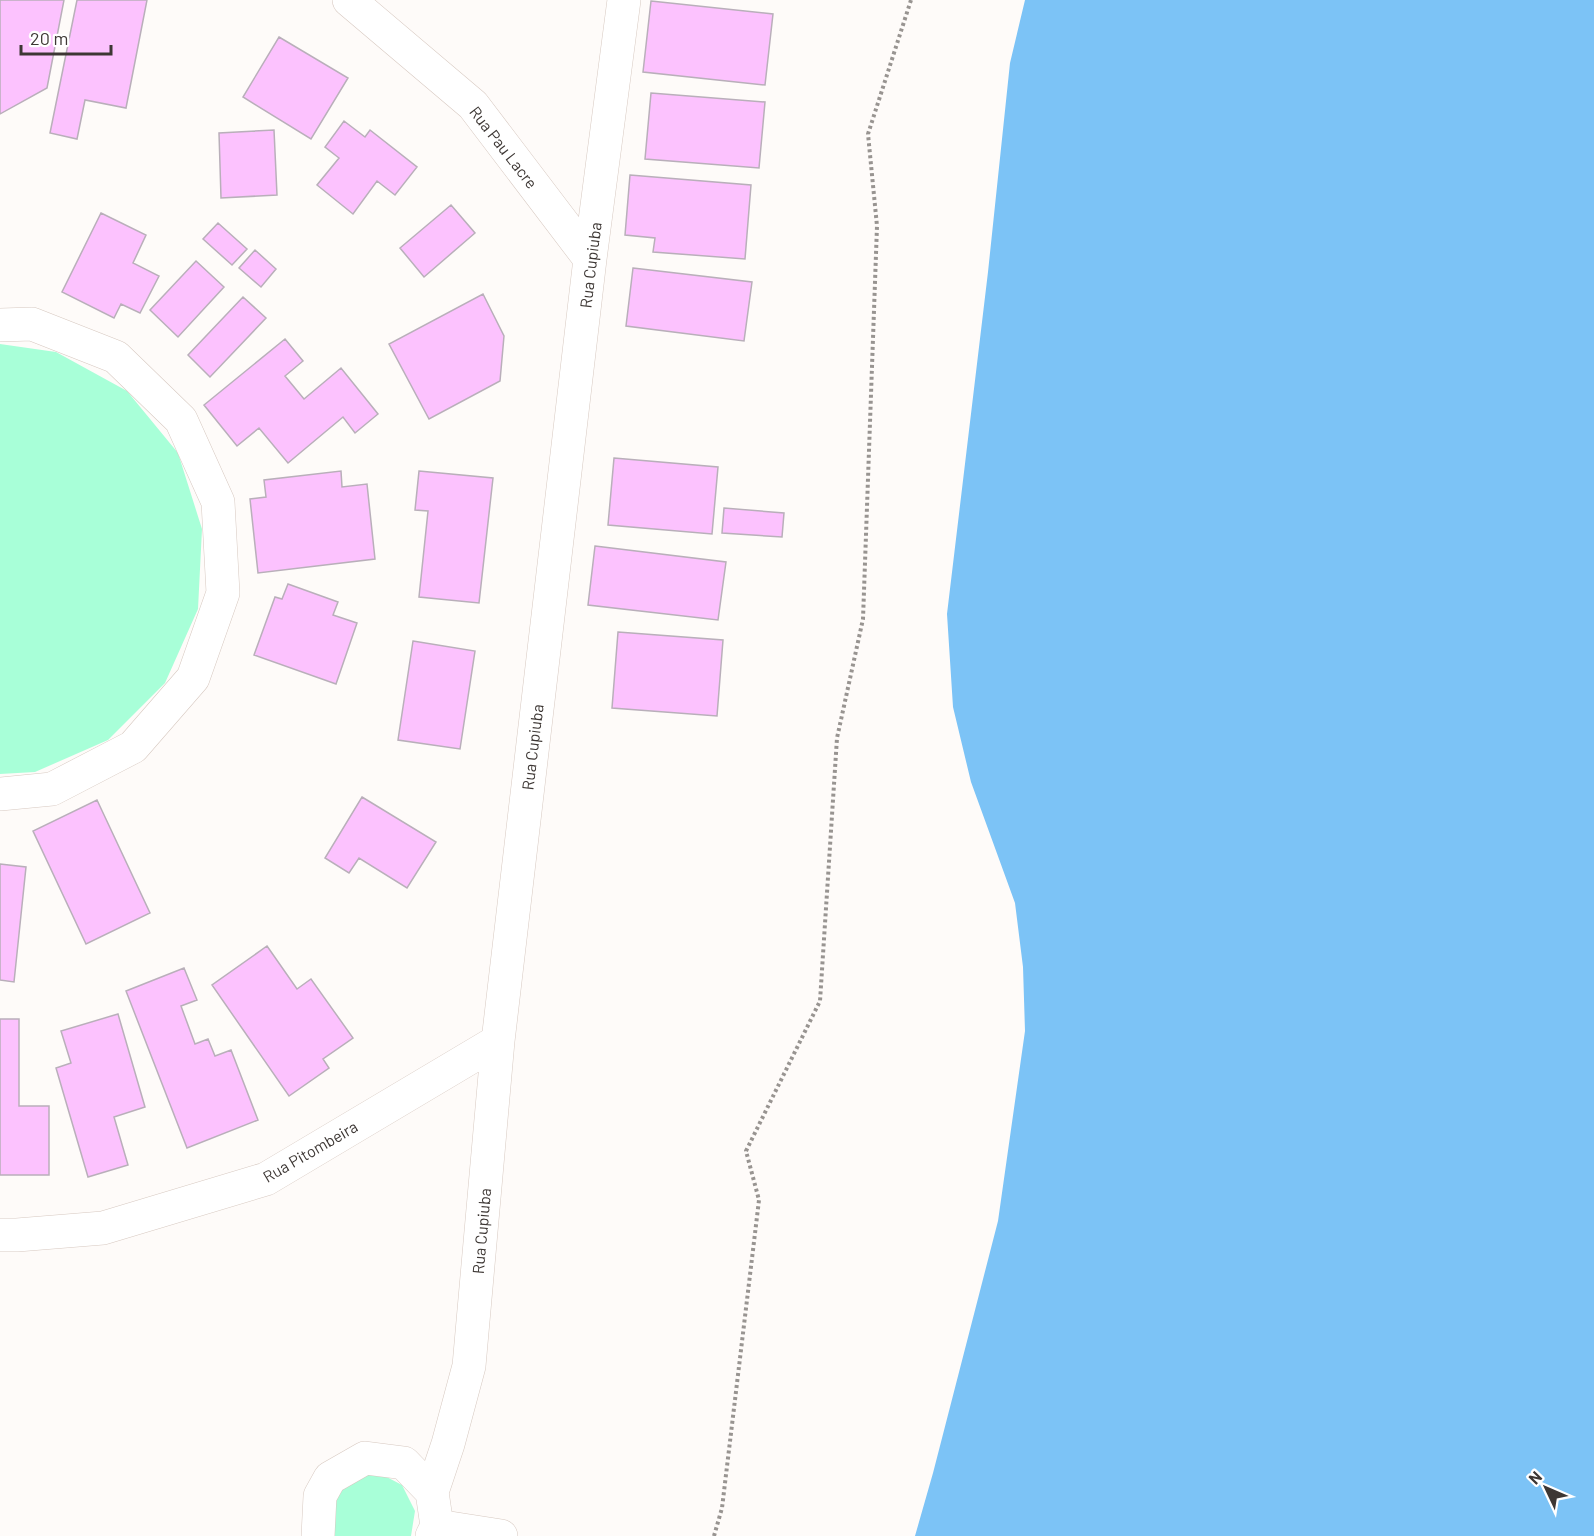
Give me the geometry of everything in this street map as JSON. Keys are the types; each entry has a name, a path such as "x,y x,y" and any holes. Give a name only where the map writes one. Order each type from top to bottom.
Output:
{"street":[{"name":"Rua Pau Lacre","path":"349,0 473,105 590,259"},
{"name":"Rua Cupiuba","path":"432,1492 448,1444 469,1366 498,1041 590,259 624,0"},
{"path":"0,325 32,324 116,357 181,420 218,502 222,593 193,678 133,747 52,789 0,794"},
{"name":"Rua Pitombeira","path":"0,1235 103,1228 266,1179 498,1041"},
{"path":"318,1536 320,1496 330,1478 364,1458 404,1463 432,1492 434,1531 501,1536"}],"path":[{"path":"714,1536 722,1508 759,1200 746,1151 820,1000 837,738 863,619 878,226 868,134 911,0"}],"green space":[{"path":"0,344 56,352 127,391 178,453 202,529 198,609 165,683 108,740 35,772 0,774"},
{"path":"377,1472 402,1485 415,1511 411,1536 328,1536 327,1497 348,1476"}],"water":[{"path":"1025,0 1594,0 1594,1536 915,1536 998,1221 1025,1031 1023,967 1015,903 971,782 953,707 947,614 988,272 1010,63"}],"building":[{"path":"0,0 64,0 47,88 0,114"},
{"path":"77,0 147,0 126,108 85,100 77,139 50,133"},
{"path":"651,1 773,14 765,85 643,72"},
{"path":"279,37 348,78 311,139 243,97"},
{"path":"651,93 765,102 759,168 645,159"},
{"path":"344,121 365,137 370,130 417,167 395,195 377,181 353,214 317,185 339,158 325,147"},
{"path":"274,130 277,195 221,198 219,133"},
{"path":"630,175 751,185 745,259 653,252 655,238 625,235"},
{"path":"451,205 475,233 424,277 400,248"},
{"path":"101,213 146,235 133,263 159,276 140,313 121,304 114,318 62,292"},
{"path":"218,223 247,249 232,265 203,239"},
{"path":"255,250 276,269 261,287 239,268"},
{"path":"196,261 224,287 178,337 150,310"},
{"path":"633,268 752,282 744,341 626,326"},
{"path":"483,294 504,336 500,381 429,419 389,344"},
{"path":"243,297 266,318 210,377 188,355"},
{"path":"285,339 303,361 285,376 304,399 341,368 378,414 355,433 343,417 288,463 259,428 237,446 204,405"},
{"path":"614,458 718,467 712,534 608,525"},
{"path":"341,471 342,487 367,484 375,559 258,573 250,499 266,497 264,480"},
{"path":"419,471 493,478 479,603 419,597 428,511 415,510"},
{"path":"724,508 784,513 782,537 722,533"},
{"path":"595,546 726,562 718,620 588,605"},
{"path":"288,584 338,602 333,615 357,623 336,684 254,655 275,597 282,599"},
{"path":"618,632 723,640 717,716 612,708"},
{"path":"413,641 475,651 460,749 398,740"},
{"path":"362,797 436,842 407,888 359,858 349,873 325,858"},
{"path":"97,800 150,913 86,944 33,831"},
{"path":"0,864 26,867 14,982 0,980"},
{"path":"267,946 297,989 311,979 353,1038 323,1059 329,1068 289,1096 212,985"},
{"path":"184,968 197,1000 181,1006 195,1044 208,1039 215,1056 231,1050 258,1120 187,1148 126,991"},
{"path":"118,1014 145,1107 114,1117 128,1165 88,1177 56,1068 71,1063 61,1031"},
{"path":"0,1019 19,1019 19,1106 49,1106 49,1175 0,1175"}]}
